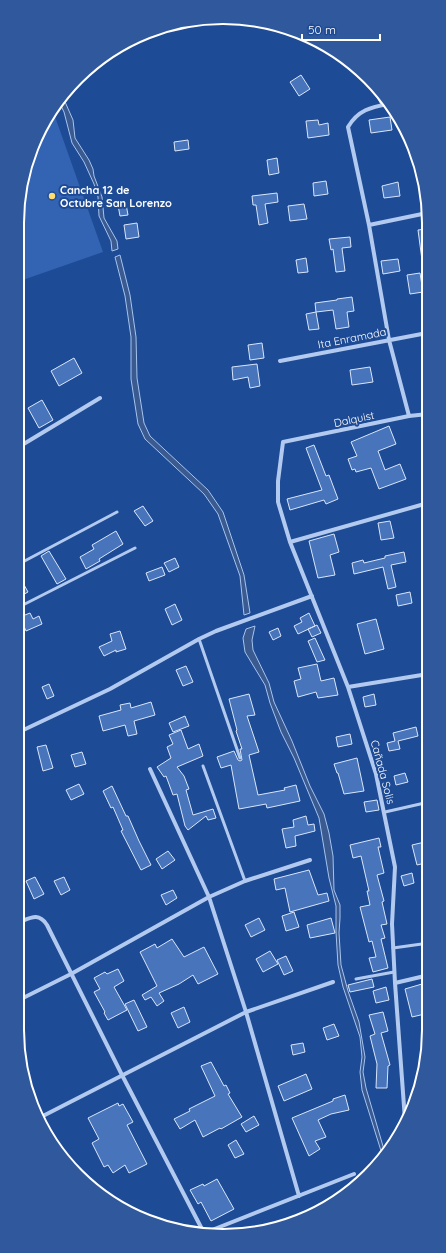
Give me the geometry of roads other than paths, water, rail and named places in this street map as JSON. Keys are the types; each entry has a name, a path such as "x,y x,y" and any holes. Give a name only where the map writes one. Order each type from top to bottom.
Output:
{"street":[{"path":"383,105 364,110 353,118 348,127 369,225 389,340 409,416"},
{"path":"369,225 422,214"},
{"name":"Ita Enramada","path":"280,361 422,334"},
{"path":"24,444 100,398"},
{"name":"Dalquist","path":"283,442 422,415"},
{"name":"Cañada Solis","path":"283,442 278,481 278,502 290,542 348,687 376,774 385,812 395,868 392,924 404,1111"},
{"path":"290,542 422,504"},
{"path":"24,730 110,689 199,639 224,628 312,596"},
{"path":"348,687 422,675"},
{"path":"150,769 209,897 246,1012 298,1196"},
{"path":"24,998 71,974 209,897 245,881 310,860"},
{"path":"24,921 34,917 39,917 44,920 201,1228"},
{"path":"395,983 422,977"},
{"path":"44,1116 246,1012 333,982"},
{"path":"216,1229 354,1174"}],"lane":[{"path":"24,560 117,512"},
{"path":"24,604 135,548"},
{"path":"199,639 240,758"},
{"path":"203,766 245,881"},
{"path":"385,812 422,803"},
{"path":"393,948 422,944"},
{"path":"356,979 394,972"}],"place":[{"name":"Cancha 12 de Octubre San Lorenzo","path":"52,196"}]}
